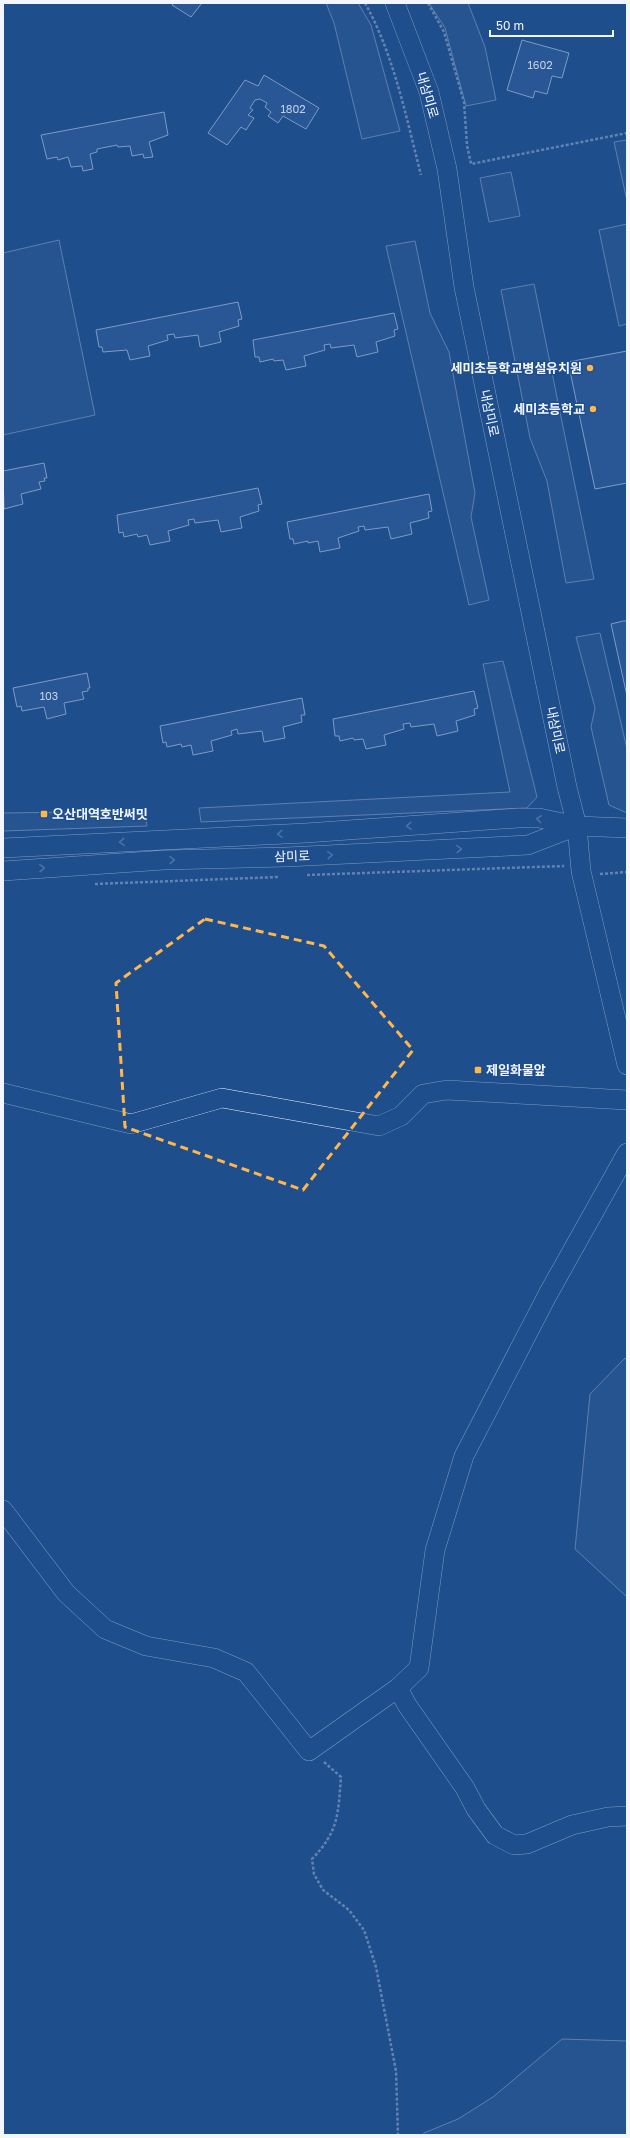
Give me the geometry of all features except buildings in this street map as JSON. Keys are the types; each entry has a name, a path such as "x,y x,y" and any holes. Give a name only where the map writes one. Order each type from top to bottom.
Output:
{"street":[{"name":"내삼미로","path":"395,3 429,92 447,169 464,287 566,780 577,826 581,871 627,1065"},
{"name":"삼미로","path":"3,848 306,833 518,818 539,818 577,826 627,828"},
{"name":"삼미로","path":"3,870 164,860 286,857 528,845 577,826"},
{"path":"3,1093 131,1124 222,1098 379,1126 401,1116 423,1094 447,1090 627,1100"},
{"path":"3,1510 66,1593 105,1629 146,1646 214,1658 246,1672 309,1751 398,1688 419,1668 435,1550 464,1456 548,1294 627,1153"},
{"path":"398,1688 407,1705 465,1788 476,1809 495,1835 514,1845 527,1844 572,1825 608,1817 627,1816"}],"path":[{"path":"365,3 379,28 401,97 421,174"},
{"path":"428,3 444,32 464,102 467,145 471,164 627,133"},
{"path":"304,875 559,865 591,874 627,872"},
{"path":"89,884 280,876"},
{"path":"309,1751 320,1758 341,1777 337,1822 325,1846 312,1859 314,1874 323,1890 349,1910 364,1930 376,1968 396,2071 398,2135"}],"highlighted area":[{"path":"205,919 324,946 413,1050 303,1190 125,1127 116,983"}],"shaded area":[{"path":"326,3 358,3 371,25 400,131 362,139 334,23"},
{"path":"429,3 468,3 485,47 496,100 466,106 445,28"},
{"path":"627,140 627,201 614,142"},
{"path":"511,172 520,216 489,222 480,178"},
{"path":"627,224 627,324 619,326 599,230"},
{"path":"59,240 95,415 3,435 3,253"},
{"path":"415,241 430,313 449,352 475,493 471,517 489,600 469,605 386,246"},
{"path":"534,284 594,579 566,583 547,481 530,438 501,290"},
{"path":"600,633 627,749 627,813 609,805 591,727 595,708 576,637"},
{"path":"503,661 537,797 527,808 201,822 199,808 510,792 483,664"},
{"path":"145,811 147,826 3,831 3,813"},
{"path":"625,1358 627,1361 627,1597 575,1549 590,1394"},
{"path":"562,2039 627,2041 627,2135 423,2135 424,2133 458,2119 493,2097"}],"place":[{"name":"세미초등학교병설유치원","path":"590,368"},
{"name":"세미초등학교","path":"593,409"},
{"name":"오산대역호반써밋","path":"44,814"},
{"name":"제일화물앞","path":"478,1070"}]}
